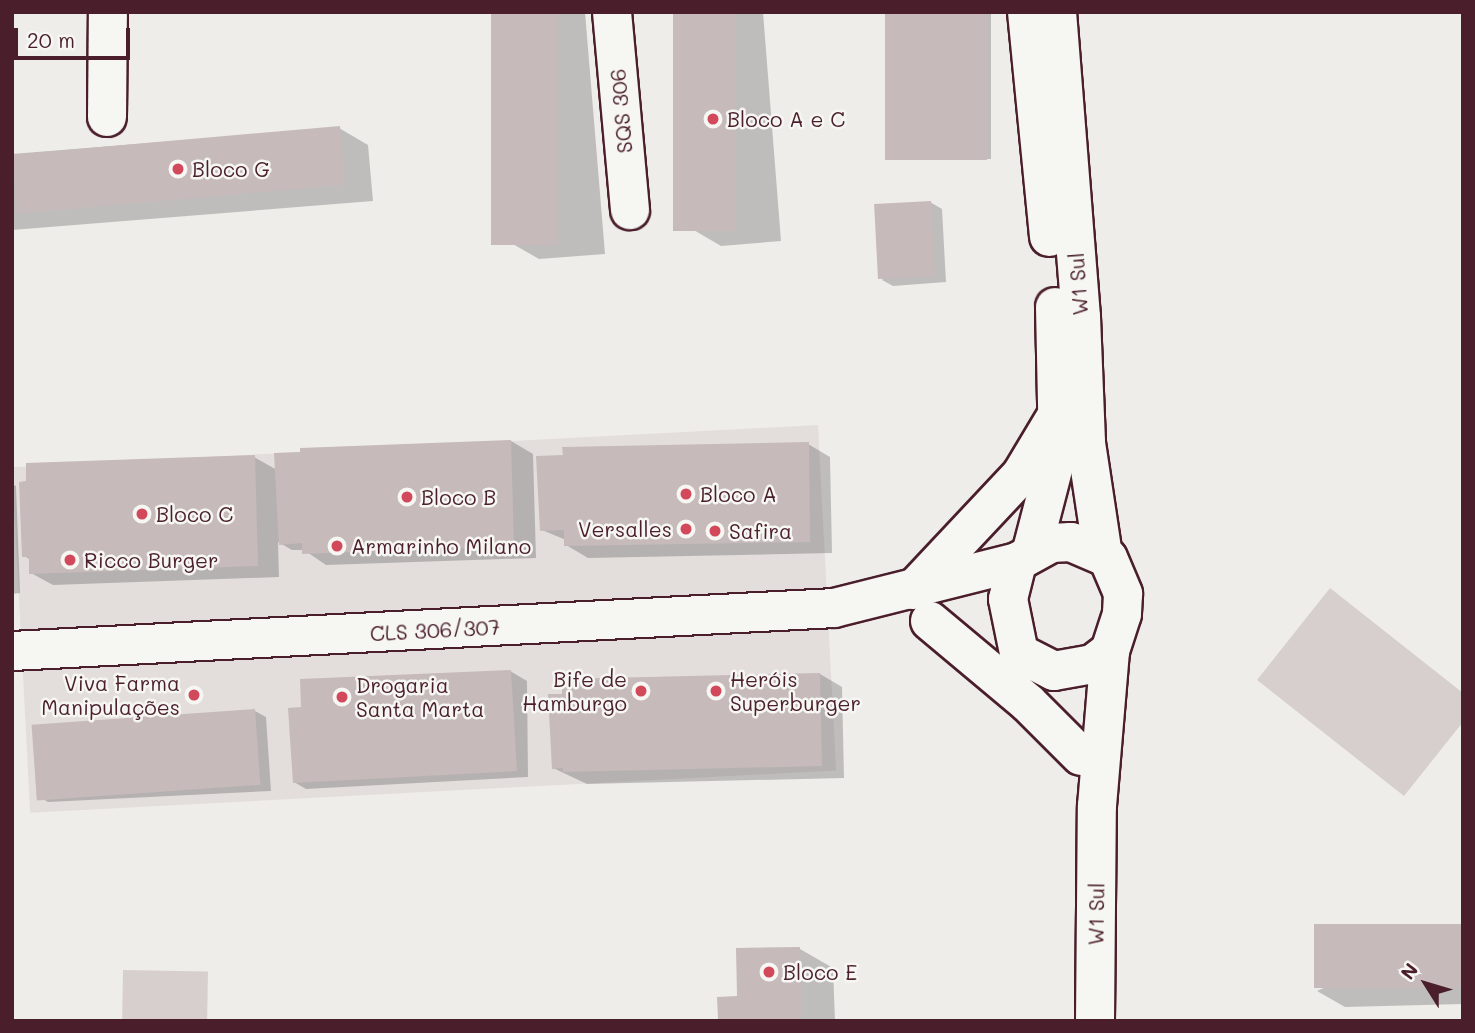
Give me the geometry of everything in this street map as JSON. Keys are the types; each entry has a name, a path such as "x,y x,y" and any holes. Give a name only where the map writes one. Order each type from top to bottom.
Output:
{"street":[{"path":"107,117 108,12"},
{"name":"SQS 306","path":"612,12 631,210"},
{"name":"W1 Sul","path":"1024,556 1058,450 1054,420 1057,320 1027,12"},
{"name":"W1 Sul","path":"1057,12 1081,317 1086,443 1102,555"},
{"path":"1054,420 1021,475 921,606 1028,703 1081,756"},
{"path":"1071,542 1102,555 1123,594 1119,632 1110,652 1074,670 1027,659 1008,599 1024,556 1071,542"},
{"name":"CLS 306/307","path":"921,606 1024,556"},
{"name":"CLS 306/307","path":"12,650 858,605 921,606 1027,659"},
{"name":"W1 Sul","path":"1095,1021 1097,806 1110,652"},
{"name":"W1 Sul","path":"1027,659 1081,756 1097,806"}],"shaded area":[{"path":"818,425 836,771 30,813 12,467"},
{"path":"1330,588 1463,693 1463,722 1404,796 1257,680"},
{"path":"123,970 208,971 207,1021 122,1021"}],"building":[{"path":"491,12 558,12 558,245 491,245"},
{"name":"Bloco A e C","path":"673,12 736,12 736,231 673,231"},
{"path":"885,12 987,12 987,160 885,160"},
{"name":"Bloco G","path":"340,126 345,185 17,213 12,155"},
{"path":"931,201 935,276 878,279 874,204"},
{"name":"Bloco B","path":"511,440 514,546 302,554 302,543 279,545 274,453 300,452 300,448"},
{"name":"Bloco A","path":"809,442 810,542 564,546 564,530 540,531 536,456 563,455 562,447"},
{"name":"Bloco C","path":"255,455 258,566 29,574 29,557 22,557 19,482 26,481 26,463"},
{"path":"511,670 517,771 293,783 288,708 301,707 300,679"},
{"path":"820,673 822,766 563,772 563,768 552,769 548,694 562,694 562,679"},
{"path":"255,709 260,785 37,800 32,725"},
{"path":"1314,924 1463,924 1463,988 1314,988"},
{"name":"Bloco E","path":"800,947 802,1021 718,1019 717,997 737,996 736,948"}],"place":[{"name":"Bloco A e C","path":"713,119"},
{"name":"Bloco G","path":"178,169"},
{"name":"Bloco A","path":"686,494"},
{"name":"Bloco B","path":"407,497"},
{"name":"Bloco C","path":"142,514"},
{"name":"Versalles","path":"686,529"},
{"name":"Safira","path":"715,531"},
{"name":"Armarinho Milano","path":"337,546"},
{"name":"Ricco Burger","path":"70,560"},
{"name":"Bife de Hamburgo","path":"641,691"},
{"name":"Heróis Superburger","path":"716,691"},
{"name":"Viva Farma Manipulações","path":"194,695"},
{"name":"Drogaria Santa Marta","path":"342,697"},
{"name":"Bloco E","path":"769,972"}]}
